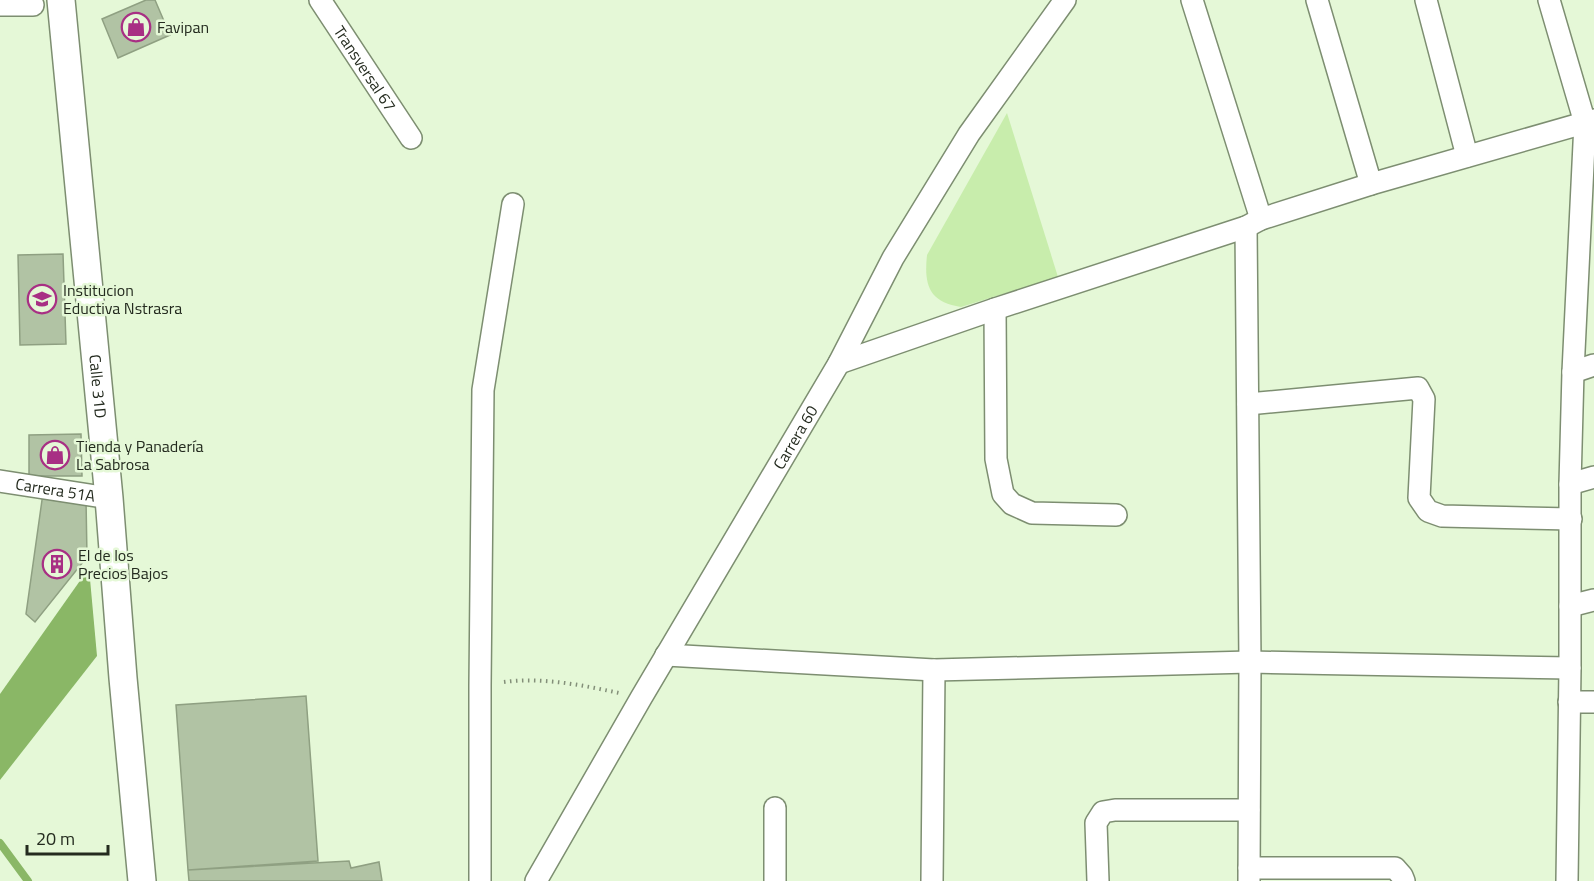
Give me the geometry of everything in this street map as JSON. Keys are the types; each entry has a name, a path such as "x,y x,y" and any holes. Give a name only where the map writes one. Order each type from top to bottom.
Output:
{"street":[{"name":"Transversal 67","path":"320,0 411,138"},
{"name":"Carrera 60","path":"536,881 666,655 839,363 893,258 969,134 1065,0"},
{"path":"1192,0 1254,223 1248,404 1249,874 1395,868 1404,881"},
{"path":"1317,0 1371,184"},
{"path":"1426,0 1467,156"},
{"path":"1549,0 1590,122 1586,254 1573,372 1567,881"},
{"name":"Calle 31D","path":"65,2 142,881"},
{"path":"0,5 33,5"},
{"path":"839,363 1371,184 1590,122"},
{"path":"480,881 483,390 513,204"},
{"path":"995,309 996,459 1003,494 1012,504 1032,513 1116,515"},
{"path":"1573,372 1594,365"},
{"path":"1248,404 1418,388 1424,399 1419,498 1428,511 1442,516 1570,519"},
{"path":"1570,484 1594,477"},
{"name":"Carrera 51A","path":"0,480 109,498"},
{"path":"1570,606 1594,600"},
{"path":"666,655 934,670 1250,662 1570,668"},
{"path":"932,881 934,670"},
{"path":"1569,702 1594,702"},
{"path":"775,807 775,881"},
{"path":"1098,881 1096,823 1103,812 1115,810 1249,810"}],"path":[{"path":"480,685 509,681 576,684 641,698"}],"shaded area":[{"path":"1007,113 1058,277 961,307 950,305 941,301 930,290 926,275 927,255"},
{"path":"89,568 97,656 0,780 0,694"}],"building":[{"name":"Favipan","path":"146,0 155,0 170,35 118,58 102,19"},
{"name":"Institucion Eductiva Nstrasra","path":"63,254 66,344 20,345 18,255"},
{"name":"Tienda y Panadería La Sabrosa","path":"81,434 82,476 29,476 29,435"},
{"name":"El de los Precios Bajos","path":"43,493 86,499 87,557 35,622 26,614"},
{"path":"306,696 318,861 188,870 176,705"},
{"path":"349,861 351,868 379,862 382,881 189,881 188,870"}],"waterway":[{"path":"0,843 28,881"}],"place":[{"name":"Favipan","path":"136,27"},
{"name":"Institucion Eductiva Nstrasra","path":"42,299"},
{"name":"Tienda y Panadería La Sabrosa","path":"55,455"},
{"name":"El de los Precios Bajos","path":"57,564"}]}
